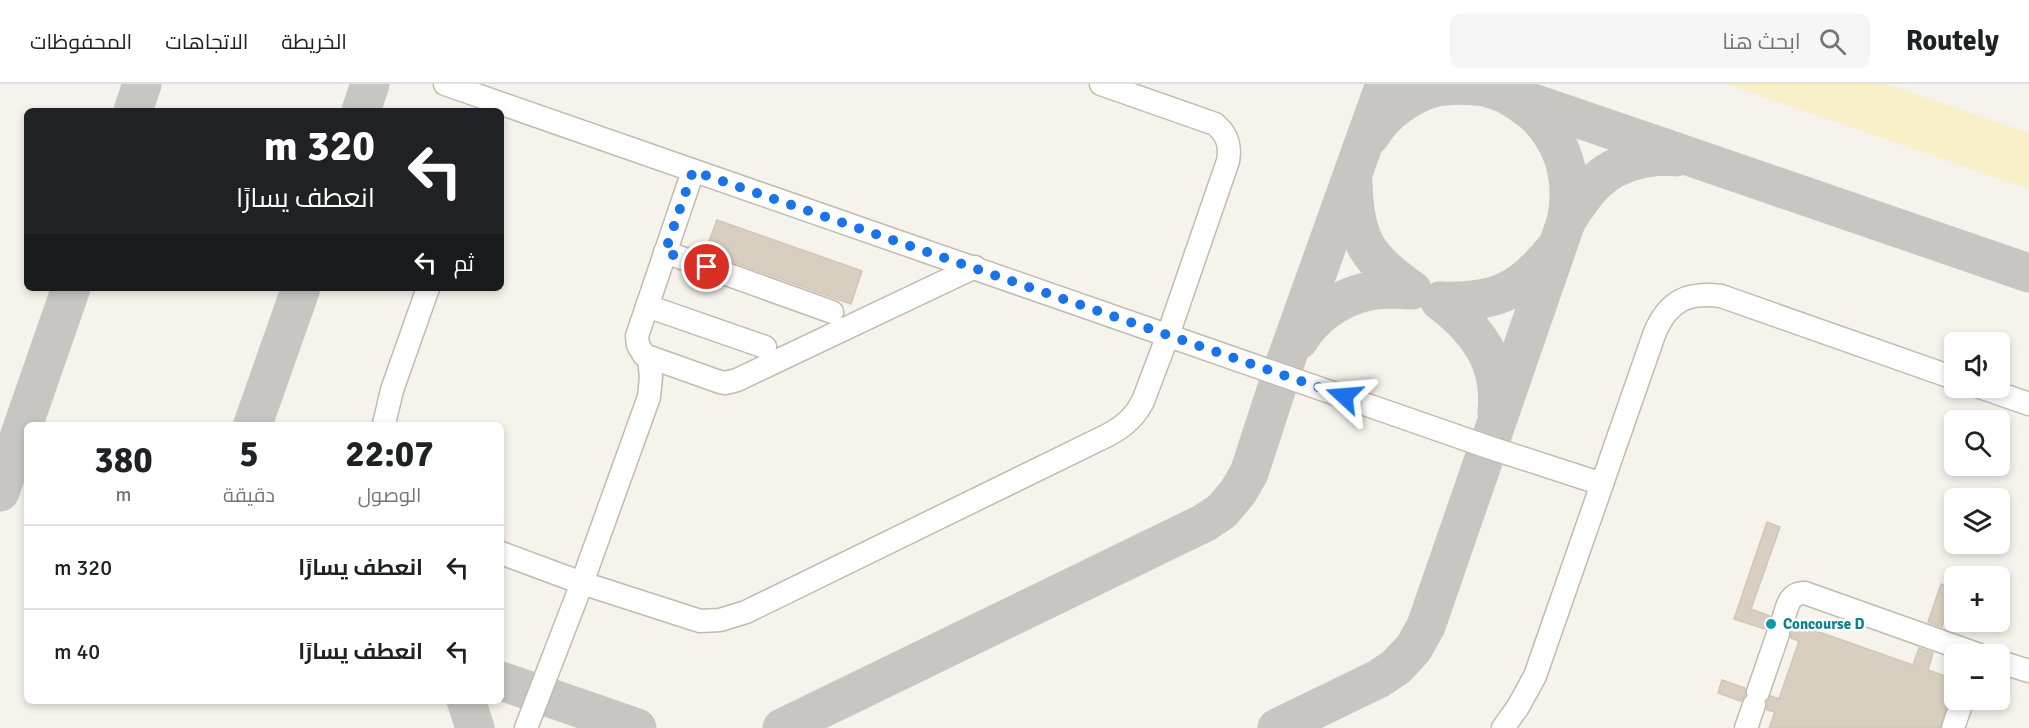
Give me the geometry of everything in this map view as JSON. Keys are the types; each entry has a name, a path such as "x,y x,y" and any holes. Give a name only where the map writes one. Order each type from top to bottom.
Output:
{"lane":[{"path":"445,84 494,98 693,171 1602,484"},
{"path":"504,554 582,583 700,621 720,620 746,612 1125,425 1138,410 1168,335 1228,161 1229,144 1226,136 1215,124 1101,84"},
{"path":"693,171 637,336 641,352 649,358 681,369 725,383 737,380 975,267"},
{"path":"665,252 832,312"},
{"path":"384,422 392,390 427,291"},
{"path":"1503,728 1518,708 1535,676 1660,321 1676,303 1691,296 1704,294 1721,297 1944,375"},
{"path":"647,306 765,347"},
{"path":"526,728 650,397 649,358"},
{"path":"650,397 681,369"},
{"path":"2010,397 2029,404"},
{"path":"1746,728 1780,627 1792,596 1796,593 1805,593 1949,644"},
{"path":"2010,665 2029,672"},
{"path":"1953,728 1959,710"}],"sand":[{"path":"1726,84 1886,84 2029,133 2029,189"}],"building":[{"path":"717,220 862,271 851,304 705,252"},
{"path":"1767,522 1780,527 1751,609 1770,616 1770,623 1765,629 1734,619"},
{"path":"1941,584 1944,585 1942,627 1928,622"},
{"name":"Concourse D","path":"1796,624 1913,665 1919,648 1933,653 1928,670 1944,676 1945,710 1940,728 1769,728 1775,712 1767,710 1767,702 1771,696 1779,699 1799,641 1791,638 1791,631"},
{"path":"1722,680 1745,688 1745,695 1741,701 1718,693"}],"taxiway":[{"path":"134,108 142,84"},
{"path":"362,108 370,84"},
{"path":"782,728 1204,523 1222,511 1238,492 1249,473 1285,363 1385,84"},
{"path":"1477,84 2029,273"},
{"path":"1370,136 1390,112 1416,94 1442,86 1487,87 1482,84"},
{"path":"1277,728 1378,679 1396,667 1413,649 1426,626 1566,222 1569,194 1562,154 1556,141 1536,115 1509,96"},
{"path":"1566,222 1588,190 1605,174 1624,164 1645,158 1676,157"},
{"path":"1299,340 1319,316 1355,295 1377,290 1412,290 1384,268 1366,246 1356,219 1353,182"},
{"path":"1440,301 1475,300 1504,292 1528,277 1553,251"},
{"path":"24,422 70,291"},
{"path":"254,422 300,291"},
{"path":"1440,301 1465,323 1484,348 1495,377 1498,393 1497,411"},
{"path":"0,492 24,423"},
{"path":"504,682 637,728"},
{"path":"467,704 475,728"}],"place":[{"name":"Concourse D","path":"1771,624"}],"route":[{"path":"707,267 665,252 693,171 1344,396"}]}
